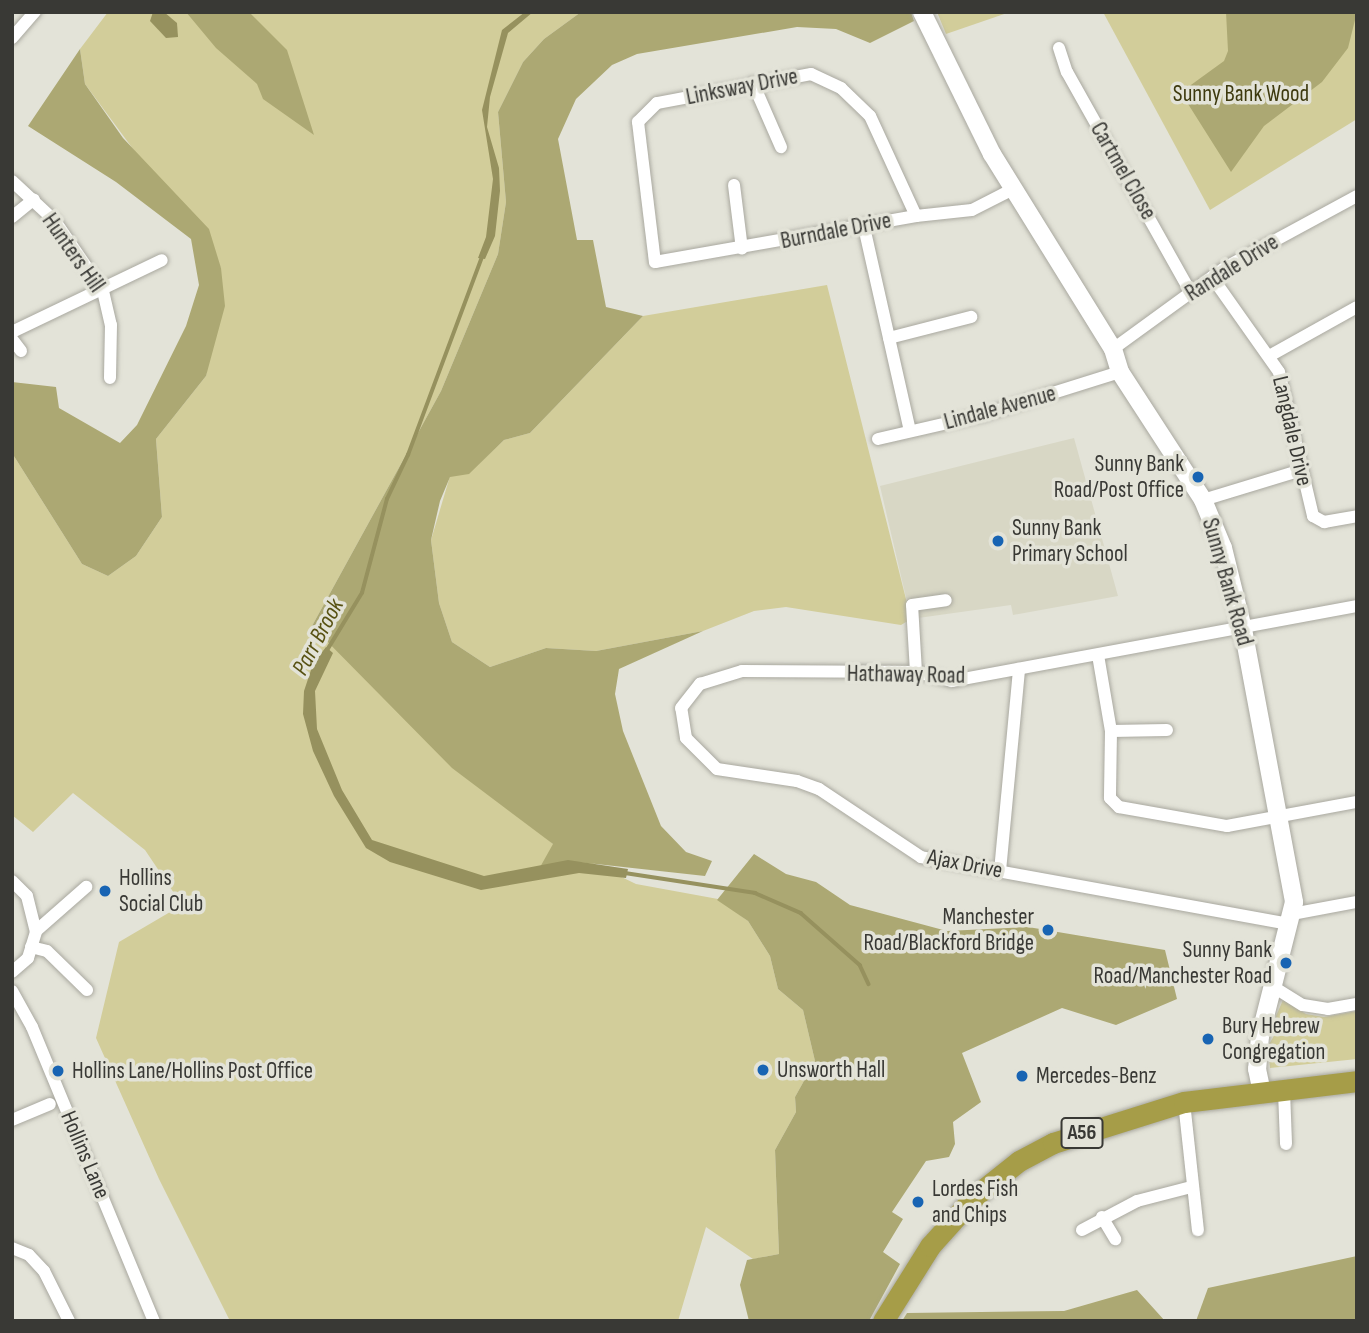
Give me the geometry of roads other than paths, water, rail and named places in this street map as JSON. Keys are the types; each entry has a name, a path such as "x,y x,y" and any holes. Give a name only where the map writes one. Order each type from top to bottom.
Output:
{"highway":[{"name":"A56","path":"883,1321 930,1246 975,1196 1019,1161 1054,1143 1184,1102 1357,1081"}],"street":[{"path":"12,38 35,12"},
{"name":"Sunny Bank Road","path":"922,12 954,85 1013,189 1113,349 1120,372 1203,500 1223,548 1243,629 1279,818 1291,919 1256,1058 1262,1093"},
{"name":"Cartmel Close","path":"1059,48 1067,72 1191,293"},
{"name":"Linksway Drive","path":"655,262 638,122 657,103 753,83 811,74 841,88 870,116 916,216"},
{"path":"753,83 781,147"},
{"name":"Hunters Hill","path":"12,181 34,199 73,244 103,291 111,325 110,379"},
{"path":"734,185 742,249"},
{"name":"Burndale Drive","path":"655,262 742,249 916,216 972,210 1013,189"},
{"name":"Randale Drive","path":"1113,349 1212,277 1357,196"},
{"path":"12,217 34,199"},
{"path":"864,227 910,431"},
{"path":"12,332 103,291 162,260"},
{"name":"Langdale Drive","path":"1212,277 1270,355 1279,372 1315,519 1324,522 1357,516"},
{"path":"1270,355 1357,307"},
{"path":"889,338 971,317"},
{"path":"12,339 20,351"},
{"name":"Lindale Avenue","path":"878,439 986,414 1120,372"},
{"path":"1203,500 1302,471"},
{"path":"916,672 912,605 946,600"},
{"name":"Hathaway Road","path":"682,725 681,708 689,693 727,674 916,672 952,681 1357,606"},
{"path":"1098,654 1111,731 1110,798 1119,807 1227,826 1357,802"},
{"path":"1000,871 1018,669"},
{"name":"Ajax Drive","path":"682,725 694,750 717,769 797,781 839,799 921,857 1291,919"},
{"path":"1111,731 1167,730"},
{"path":"12,881 27,896 36,931"},
{"path":"12,972 28,958 36,931 86,887"},
{"path":"1291,919 1357,902"},
{"path":"31,947 47,951 87,989"},
{"path":"1272,986 1303,1005 1328,1009 1357,1004"},
{"name":"Hollins Lane","path":"12,991 32,1027 154,1321"},
{"path":"1284,1091 1286,1144"},
{"path":"1184,1102 1191,1187 1198,1230"},
{"path":"12,1120 50,1104"},
{"path":"1082,1230 1137,1200 1191,1187"},
{"path":"1102,1217 1115,1239"},
{"path":"12,1248 29,1255 44,1271 69,1321"}],"waterway":[{"name":"Parr Brook","path":"326,652 362,593 387,499 408,455 483,254"},
{"name":"Parr Brook","path":"625,873 755,893 801,913 860,965 869,984"}],"place":[{"name":"Sunny Bank Road/Post Office","path":"1198,477"},
{"name":"Sunny Bank Primary School","path":"998,541"},
{"name":"Hollins Social Club","path":"105,891"},
{"name":"Manchester Road/Blackford Bridge","path":"1048,930"},
{"name":"Sunny Bank Road/Manchester Road","path":"1286,963"},
{"name":"Bury Hebrew Congregation","path":"1208,1039"},
{"name":"Unsworth Hall","path":"763,1070"},
{"name":"Hollins Lane/Hollins Post Office","path":"58,1071"},
{"name":"Mercedes-Benz","path":"1022,1076"},
{"name":"Lordes Fish and Chips","path":"918,1202"}],"park label":[{"name":"Sunny Bank Wood","path":"1241,94"}]}
